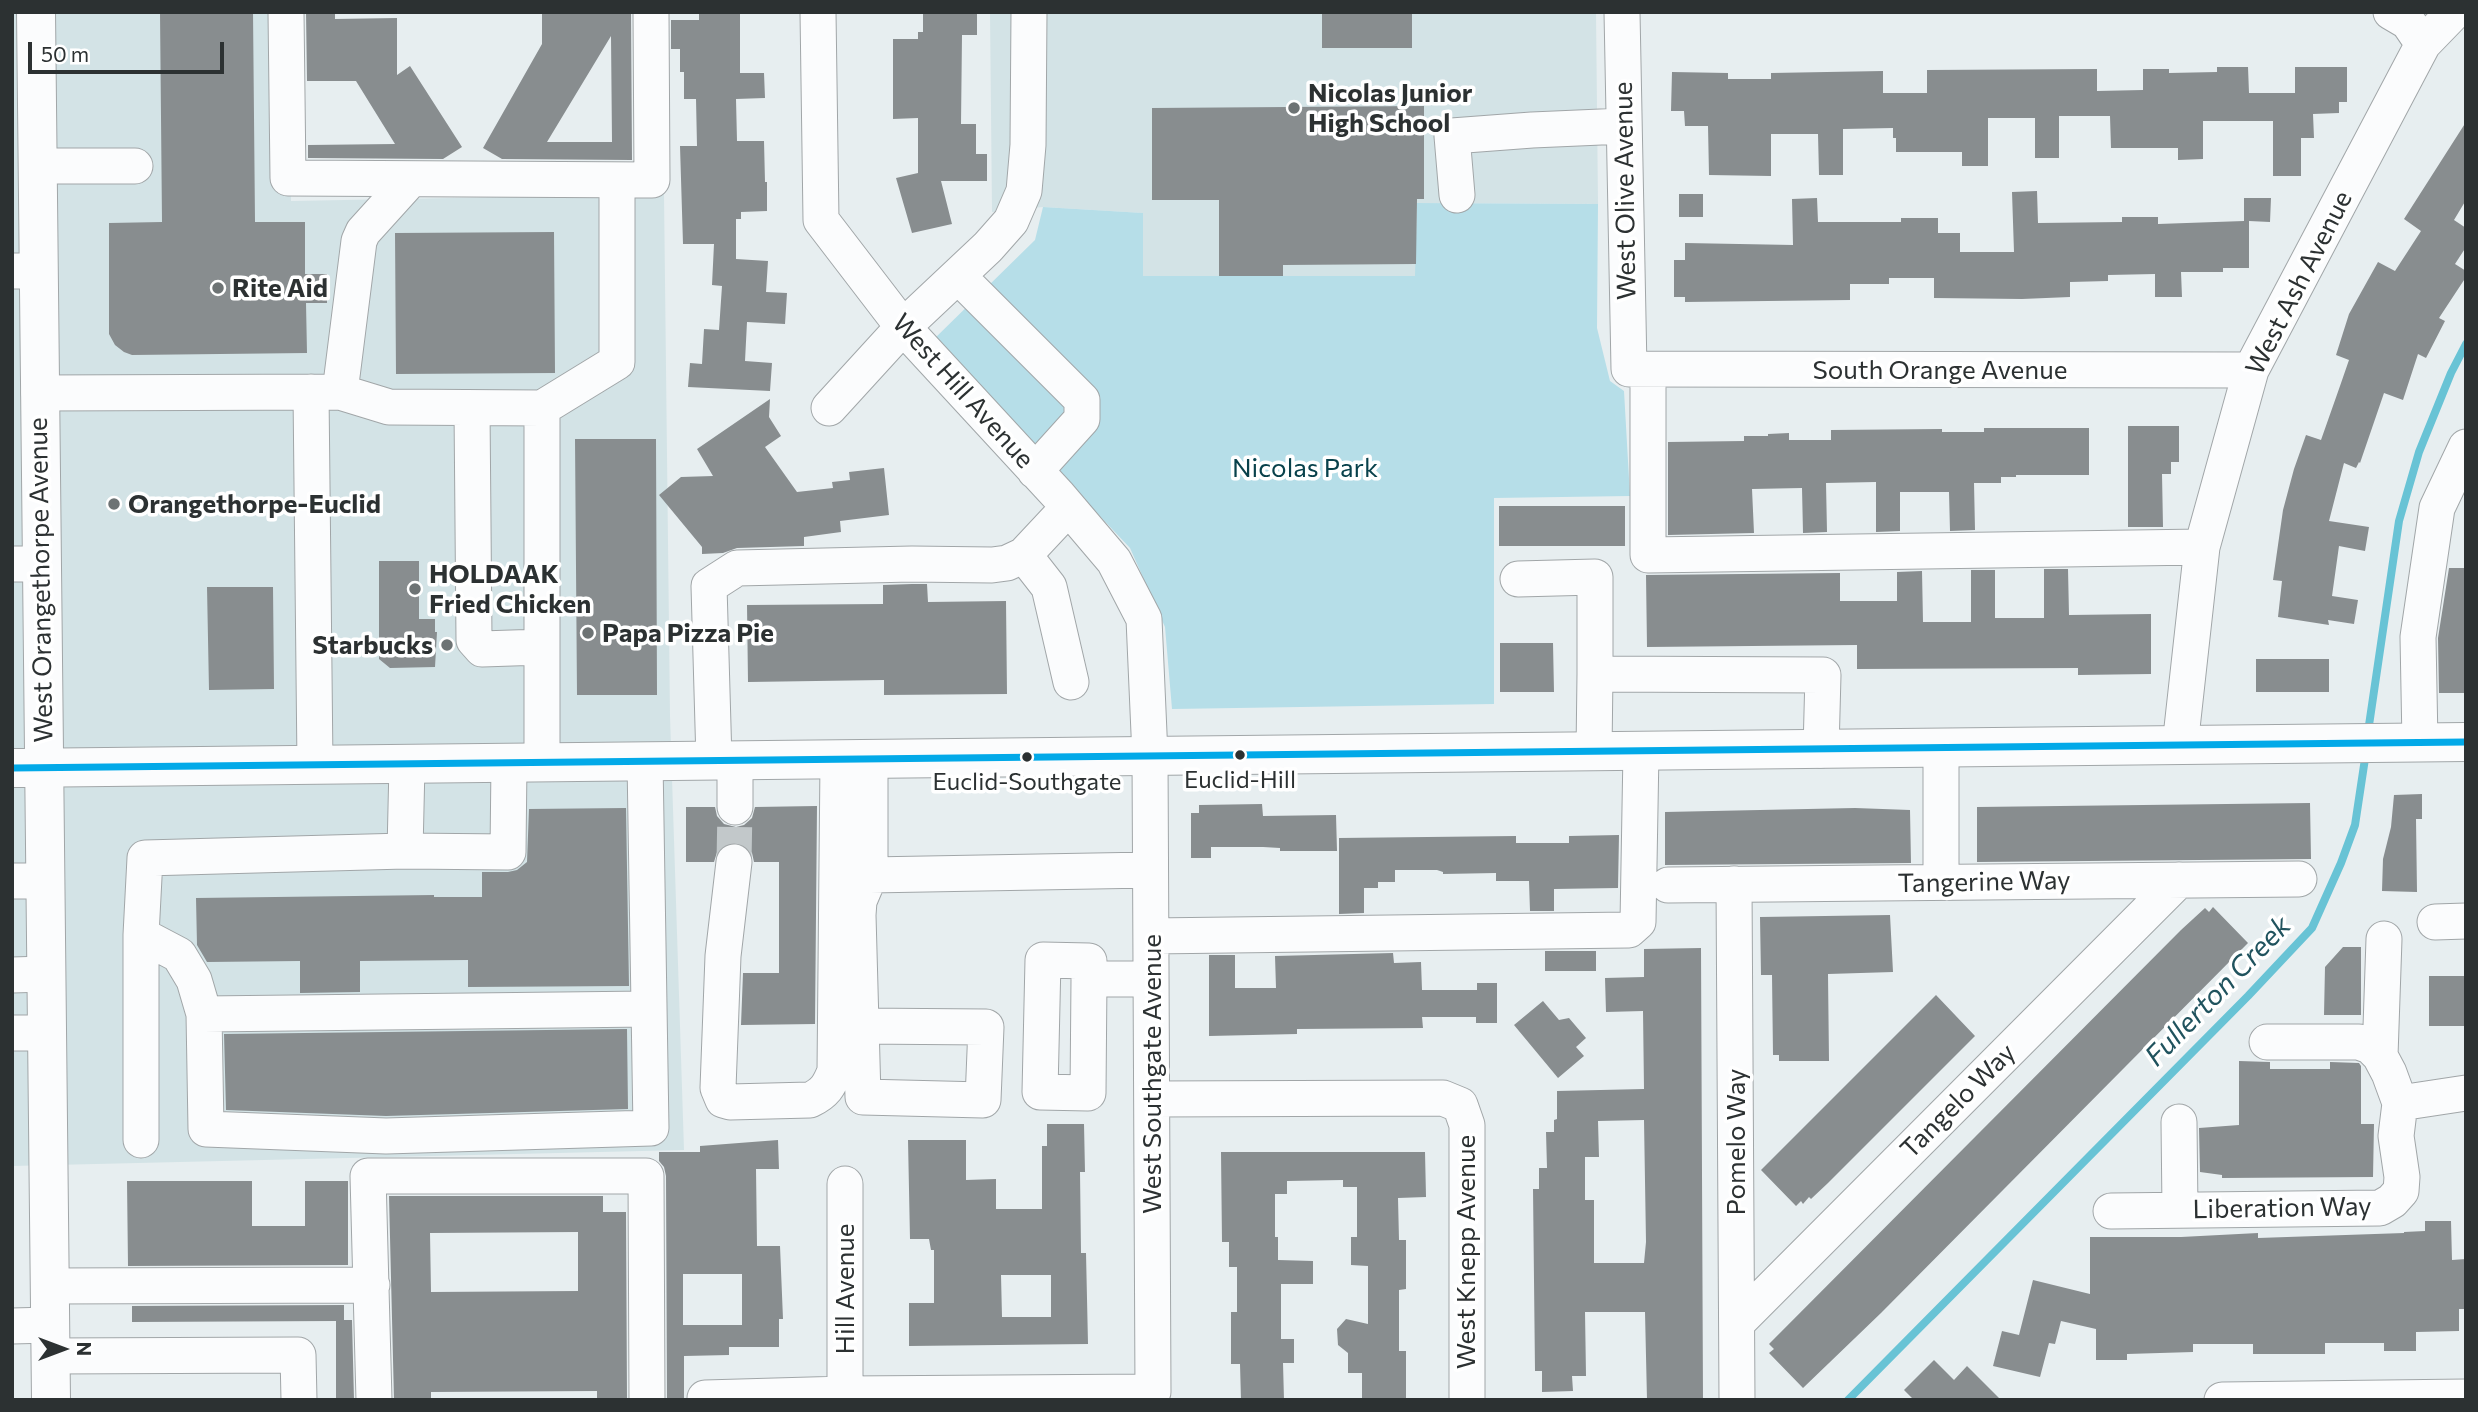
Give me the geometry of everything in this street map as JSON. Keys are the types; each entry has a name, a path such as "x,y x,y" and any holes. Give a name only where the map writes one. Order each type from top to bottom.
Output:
{"main road":[{"name":"West Orangethorpe Avenue","path":"36,12 38,166 25,271 39,393 26,564 29,1033 50,1286 51,1400"},
{"path":"27,768 2466,742"}],"street":[{"path":"286,12 288,178 652,180 651,12"},
{"name":"West Hill Avenue","path":"818,12 821,220 903,327 1114,561 1144,619 1150,756"},
{"path":"829,408 903,327 988,247 1011,221 1024,191 1028,145 1029,12"},
{"name":"West Olive Avenue","path":"1622,12 1624,126 1648,555 2202,547"},
{"path":"2391,12 2408,22 2423,44"},
{"name":"West Ash Avenue","path":"2180,746 2202,547 2251,370 2423,44 2454,12"},
{"path":"1457,195 1452,136 1624,126"},
{"path":"38,166 135,166"},
{"path":"316,765 326,392 359,241 363,232 411,179"},
{"path":"39,393 326,392 389,407 542,408 617,362 617,180"},
{"path":"958,276 1082,400 1082,419 1035,471"},
{"name":"South Orange Avenue","path":"1638,370 2251,370"},
{"path":"472,408 474,640 482,649 542,647"},
{"path":"141,1140 141,936 145,858 405,851 508,852 542,647 542,408"},
{"path":"2409,743 2417,637 2437,508 2466,447"},
{"path":"735,807 725,761 709,586 737,568 1007,563 1024,555 1068,508"},
{"path":"1024,555 1049,587 1071,682"},
{"path":"1518,579 1595,577 1594,752"},
{"path":"1595,674 1823,675 1821,750"},
{"path":"1941,748 1941,882"},
{"path":"1151,936 1629,930 1638,922 1640,751"},
{"name":"West Southgate Avenue","path":"845,1394 1153,1392 1150,756"},
{"path":"734,862 723,956 718,1088 723,1100 730,1102 810,1100 829,1087 835,1071 854,759"},
{"path":"854,759 870,875 859,901 858,915 861,1026"},
{"path":"141,936 179,955 194,980 204,1014 206,1129 386,1136 651,1128 645,761"},
{"path":"405,851 407,765"},
{"path":"870,875 1150,870"},
{"name":"Tangerine Way","path":"1668,885 2299,879"},
{"name":"Tangelo Way","path":"1737,1323 2179,880"},
{"name":"Pomelo Way","path":"1734,884 1737,1400"},
{"path":"2384,939 2380,1055 2400,1103 2466,1093"},
{"path":"1089,979 1151,979"},
{"path":"204,1014 649,1009"},
{"path":"2267,1042 2359,1042 2370,1046 2380,1055"},
{"name":"West Knepp Avenue","path":"1153,1099 1443,1098 1460,1105 1466,1125 1467,1400"},
{"name":"Liberation Way","path":"2110,1211 2381,1208 2392,1201 2400,1191 2402,1177 2396,1136 2400,1103"},
{"path":"2179,1122 2180,1210"},
{"path":"374,1400 368,1176 646,1176 647,1400"},
{"name":"Hill Avenue","path":"845,1184 845,1394"},
{"path":"50,1286 372,1285"},
{"path":"12,1326 50,1341 298,1355 299,1400"},
{"path":"705,1398 845,1394"},
{"path":"2222,1400 2466,1397"}],"shaded area":[{"path":"12,12 289,12 291,201 664,194 670,716 684,1150 12,1166"},
{"name":"Nicolas Junior High School","path":"990,12 1596,12 1598,204 1417,203 1416,276 1143,276 1142,213 1043,207 992,212"}],"green space":[{"name":"Nicolas Park","path":"1417,203 1598,204 1597,328 1610,381 1624,391 1630,496 1494,498 1494,704 1172,709 1165,627 1130,548 933,340 1035,240 1043,207 1143,213 1143,276 1415,276"}],"building":[{"path":"160,12 253,12 255,222 305,222 305,274 327,274 327,303 306,303 307,353 132,355 115,345 109,334 109,223 162,222"},
{"path":"306,12 335,12 335,19 397,18 397,75 410,66 462,147 443,159 308,158 308,145 395,144 356,81 307,81"},
{"path":"542,12 631,12 632,160 502,159 483,148 542,44","holes":["611,36 612,142 547,142"]},
{"path":"699,12 740,12 740,73 764,73 765,98 736,99 737,141 764,141 767,211 741,212 741,219 736,219 736,259 768,261 766,292 787,293 785,324 747,322 745,361 772,363 770,391 688,387 690,363 702,364 704,329 719,330 722,286 712,285 714,244 683,244 680,146 697,146 696,99 684,99 684,72 680,72 680,49 671,49 671,20 699,20"},
{"path":"923,12 977,12 977,35 962,35 961,124 976,124 976,154 987,154 987,181 941,181 952,224 912,233 896,178 918,173 918,118 893,119 893,39 918,39 918,32 923,32"},
{"path":"1322,12 1412,12 1412,48 1322,48"},
{"path":"2217,67 2248,67 2249,93 2295,93 2295,67 2347,67 2347,102 2339,102 2339,113 2313,114 2314,138 2301,138 2301,176 2273,176 2273,121 2203,121 2203,159 2178,160 2178,148 2111,148 2110,116 2059,116 2059,158 2035,158 2035,118 1988,118 1988,166 1962,166 1962,152 1896,152 1893,128 1843,129 1843,175 1819,175 1818,134 1771,134 1771,176 1709,175 1708,126 1685,126 1684,111 1671,111 1672,72 1728,73 1728,79 1771,79 1771,73 1883,71 1883,93 1927,93 1927,70 2097,69 2097,91 2143,90 2143,69 2169,69 2169,73 2217,72"},
{"path":"1424,106 1424,199 1417,199 1416,264 1283,265 1283,276 1219,276 1219,200 1152,200 1152,108"},
{"path":"2466,122 2466,200 2454,220 2466,228 2466,247 2455,264 2466,271 2466,277 2439,318 2445,321 2426,358 2418,354 2403,400 2384,393 2360,463 2356,468 2344,463 2329,521 2369,527 2365,551 2339,546 2332,596 2358,600 2354,624 2328,620 2329,625 2278,617 2282,581 2273,580 2283,510 2306,435 2321,440 2349,360 2336,355 2349,314 2378,262 2395,271 2421,231 2404,219"},
{"path":"2037,191 2038,223 2122,222 2122,217 2158,217 2158,224 2244,221 2244,198 2271,198 2270,222 2249,221 2249,268 2223,268 2223,272 2181,272 2182,297 2155,297 2155,274 2108,275 2108,281 2070,282 2070,297 1934,298 1934,278 1889,278 1889,284 1850,284 1850,300 1685,302 1685,297 1674,297 1674,260 1685,260 1685,243 1793,245 1792,199 1817,198 1818,222 1901,222 1901,218 1938,218 1938,233 1960,233 1960,252 2014,252 2012,192"},
{"path":"1679,194 1703,194 1703,217 1679,217"},
{"path":"554,232 555,373 396,374 395,233"},
{"path":"770,399 769,417 781,436 765,447 797,492 833,488 832,482 850,480 849,472 884,468 889,515 840,521 841,532 804,537 804,546 737,548 723,553 702,554 702,547 659,495 681,477 713,476 697,449"},
{"path":"2128,426 2179,426 2179,462 2171,462 2171,474 2162,474 2163,527 2128,527"},
{"path":"1984,428 2089,428 2089,475 2016,475 2001,477 2001,483 1974,483 1975,530 1950,531 1949,492 1900,492 1900,531 1876,532 1876,482 1826,483 1827,532 1803,533 1802,488 1752,489 1754,533 1668,535 1668,442 1744,441 1744,436 1789,433 1789,440 1831,440 1831,430 1942,429 1942,432 1984,432"},
{"path":"575,439 656,439 657,695 577,695"},
{"path":"1499,506 1625,506 1625,546 1499,546"},
{"path":"379,561 419,561 419,619 435,619 435,667 390,668 379,659"},
{"path":"2449,568 2466,568 2466,693 2439,693 2438,638"},
{"path":"2044,569 2068,569 2069,615 2151,614 2151,674 2078,675 2078,668 1857,669 1857,645 1647,647 1646,575 1840,573 1840,601 1897,601 1897,572 1922,571 1923,622 1971,622 1971,570 1995,570 1995,618 2044,618"},
{"path":"927,584 928,602 1006,601 1007,694 884,695 884,680 748,682 747,605 883,604 883,585"},
{"path":"207,587 273,587 274,689 209,690"},
{"path":"1500,643 1553,643 1554,692 1500,692"},
{"path":"2256,659 2329,659 2329,692 2256,692"},
{"path":"2422,794 2422,819 2416,819 2417,892 2382,891 2383,859 2391,827 2394,795"},
{"path":"2310,803 2311,859 1977,862 1977,807"},
{"path":"1262,804 1263,816 1336,815 1337,851 1211,847 1211,858 1191,858 1191,813 1199,813 1199,805"},
{"path":"817,806 815,1024 741,1025 743,973 779,973 779,862 754,862 747,846 736,842 727,843 718,849 714,862 686,862 686,807 715,807 717,816 724,824 736,827 744,825 752,818 755,807"},
{"path":"626,808 629,986 468,987 468,960 360,961 360,992 300,993 300,961 207,962 197,945 196,898 434,895 482,897 482,872 517,870 527,862 529,809"},
{"path":"1855,808 1910,810 1911,863 1665,865 1665,812"},
{"path":"1619,835 1618,888 1554,889 1554,911 1530,911 1529,881 1496,881 1496,873 1443,874 1437,870 1395,870 1395,882 1378,882 1378,888 1364,888 1364,913 1339,914 1339,838 1516,836 1516,843 1569,843 1569,836"},
{"path":"2213,907 2248,943 1881,1313 1803,1388 1769,1353 1774,1349 1769,1344 2181,930 2205,908 2209,912"},
{"path":"1890,915 1893,972 1828,974 1829,1061 1779,1061 1779,1055 1773,1055 1772,975 1761,975 1760,917"},
{"path":"2343,947 2361,947 2361,1015 2324,1015 2325,967"},
{"path":"1701,948 1703,1400 1647,1400 1645,1312 1585,1312 1586,1376 1572,1376 1573,1391 1542,1392 1542,1371 1535,1371 1533,1189 1539,1189 1539,1168 1547,1168 1546,1132 1554,1132 1557,1091 1644,1089 1643,1011 1606,1012 1605,978 1644,977 1644,949","holes":["1644,1120 1644,1263 1594,1263 1594,1200 1585,1200 1585,1157 1599,1157 1598,1121"]},
{"path":"1545,951 1596,951 1596,971 1545,971"},
{"path":"1393,953 1394,963 1421,962 1422,990 1477,990 1477,983 1497,983 1497,1023 1476,1023 1476,1017 1422,1017 1423,1028 1297,1029 1297,1034 1209,1036 1209,955 1235,955 1235,988 1276,988 1275,956"},
{"path":"2429,976 2466,976 2466,1026 2429,1026"},
{"path":"1936,995 1975,1036 1828,1183 1811,1199 1809,1197 1803,1204 1801,1201 1796,1206 1761,1170"},
{"path":"1543,1001 1559,1020 1569,1018 1586,1038 1576,1047 1584,1056 1558,1078 1514,1025"},
{"path":"627,1029 628,1109 386,1116 226,1110 224,1034"},
{"path":"2239,1061 2270,1062 2270,1069 2330,1069 2330,1062 2359,1063 2361,1124 2374,1124 2373,1177 2222,1178 2222,1175 2200,1172 2199,1128 2239,1125"},
{"path":"1047,1124 1084,1124 1085,1172 1080,1172 1081,1253 1086,1253 1088,1344 909,1346 909,1303 934,1303 934,1250 931,1250 929,1239 910,1239 908,1140 966,1140 966,1180 996,1179 996,1209 1042,1209 1042,1146 1047,1146","holes":["1001,1275 1051,1275 1051,1317 1002,1317"]},
{"path":"778,1140 779,1169 756,1169 757,1246 780,1246 783,1319 779,1319 779,1347 729,1347 729,1355 684,1356 684,1400 667,1400 666,1176 659,1161 659,1152 700,1152 700,1146","holes":["683,1274 742,1274 742,1325 683,1325"]},
{"path":"1221,1152 1425,1152 1426,1197 1398,1198 1399,1240 1406,1240 1406,1289 1399,1290 1399,1351 1406,1351 1406,1400 1362,1400 1362,1373 1348,1373 1348,1353 1338,1345 1337,1329 1346,1319 1368,1324 1368,1266 1351,1265 1351,1237 1357,1237 1357,1187 1343,1187 1343,1180 1287,1181 1287,1194 1275,1194 1278,1260 1313,1261 1313,1284 1281,1284 1281,1339 1294,1339 1294,1363 1283,1363 1284,1400 1241,1400 1240,1364 1231,1364 1231,1312 1237,1312 1237,1267 1229,1267 1229,1242 1222,1242"},
{"path":"127,1181 252,1181 252,1226 305,1226 305,1181 348,1181 348,1265 128,1266"},
{"path":"389,1196 603,1196 603,1212 626,1212 627,1400 597,1400 597,1391 431,1392 431,1400 394,1400","holes":["578,1232 578,1291 431,1292 430,1233"]},
{"path":"2425,1221 2451,1221 2452,1260 2466,1259 2466,1309 2459,1309 2459,1331 2416,1332 2416,1351 2384,1351 2384,1343 2325,1343 2325,1354 2253,1354 2253,1344 2193,1344 2193,1352 2127,1354 2127,1360 2096,1360 2096,1329 2061,1321 2055,1344 2049,1343 2040,1377 1993,1366 2002,1331 2019,1335 2033,1280 2090,1294 2090,1237 2181,1237 2258,1233 2258,1238 2404,1233 2425,1231"},
{"path":"344,1305 344,1320 352,1320 354,1400 336,1400 336,1321 132,1322 132,1306"},
{"path":"1934,1360 1954,1380 1967,1366 2001,1400 1914,1400 1904,1390"}],"waterway":[{"name":"Fullerton Creek","path":"2368,732 2399,521 2419,452 2451,373 2466,344"},
{"name":"Fullerton Creek","path":"1848,1400 2312,928 2355,825 2366,752"}],"tunnel":[{"path":"734,862 735,807"}],"transit line":[{"path":"12,768 2466,742"}],"place":[{"name":"Nicolas Junior High School","path":"1294,108"},
{"name":"Rite Aid","path":"218,288"},
{"name":"Orangethorpe-Euclid","path":"114,504"},
{"name":"HOLDAAK Fried Chicken","path":"415,589"},
{"name":"Papa Pizza Pie","path":"588,633"},
{"name":"Starbucks","path":"447,645"},
{"name":"Euclid-Hill","path":"1240,755"},
{"name":"Euclid-Southgate","path":"1027,757"}]}
